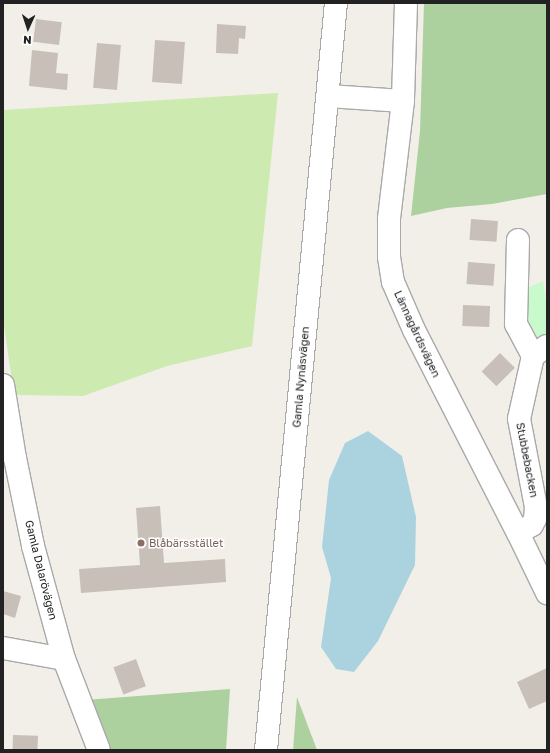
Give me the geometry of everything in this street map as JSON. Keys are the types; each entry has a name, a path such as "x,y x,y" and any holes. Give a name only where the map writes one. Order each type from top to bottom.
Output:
{"street":[{"name":"Gamla Nynäsvägen","path":"266,750 336,3"},
{"name":"Lännagårdsvägen","path":"406,3 403,101 389,219 389,257 393,282 414,330 547,593"},
{"path":"328,96 403,101"},
{"name":"Stubbebacken","path":"518,240 516,324 540,351 519,419 536,507 535,519 532,525 518,533"},
{"name":"Gamla Dalarövägen","path":"3,385 15,458 33,546 64,659 99,750"},
{"path":"3,648 64,659"}],"green space":[{"path":"424,3 547,3 547,194 492,204 447,208 411,216 420,131"},
{"path":"278,93 252,346 167,366 83,396 14,395 3,318 3,110"},
{"path":"543,281 547,309 547,341 535,348 521,323 523,290"},
{"path":"230,689 226,750 105,750 85,700"},
{"path":"297,697 317,750 293,750"}],"water":[{"path":"368,431 402,456 416,517 415,565 378,641 354,672 336,669 321,647 331,578 322,547 329,480 345,443"}],"building":[{"path":"36,19 62,22 59,45 33,42"},
{"path":"217,24 246,26 245,39 239,38 238,54 216,53"},
{"path":"155,40 185,42 182,84 152,82"},
{"path":"97,43 121,45 117,90 93,88"},
{"path":"32,50 58,53 56,73 68,74 67,90 29,86"},
{"path":"471,219 498,221 496,242 470,240"},
{"path":"468,262 495,264 493,286 466,284"},
{"path":"463,305 490,306 489,327 462,326"},
{"path":"500,353 515,368 496,386 482,371"},
{"path":"160,506 164,563 225,559 226,582 81,593 79,569 140,565 136,508"},
{"path":"3,591 21,596 15,618 3,614"},
{"path":"136,659 146,686 123,694 113,667"},
{"path":"547,668 547,701 529,709 517,682"},
{"path":"13,735 38,736 37,750 12,750"}],"place":[{"name":"Blåbärsstället","path":"141,543"}]}
